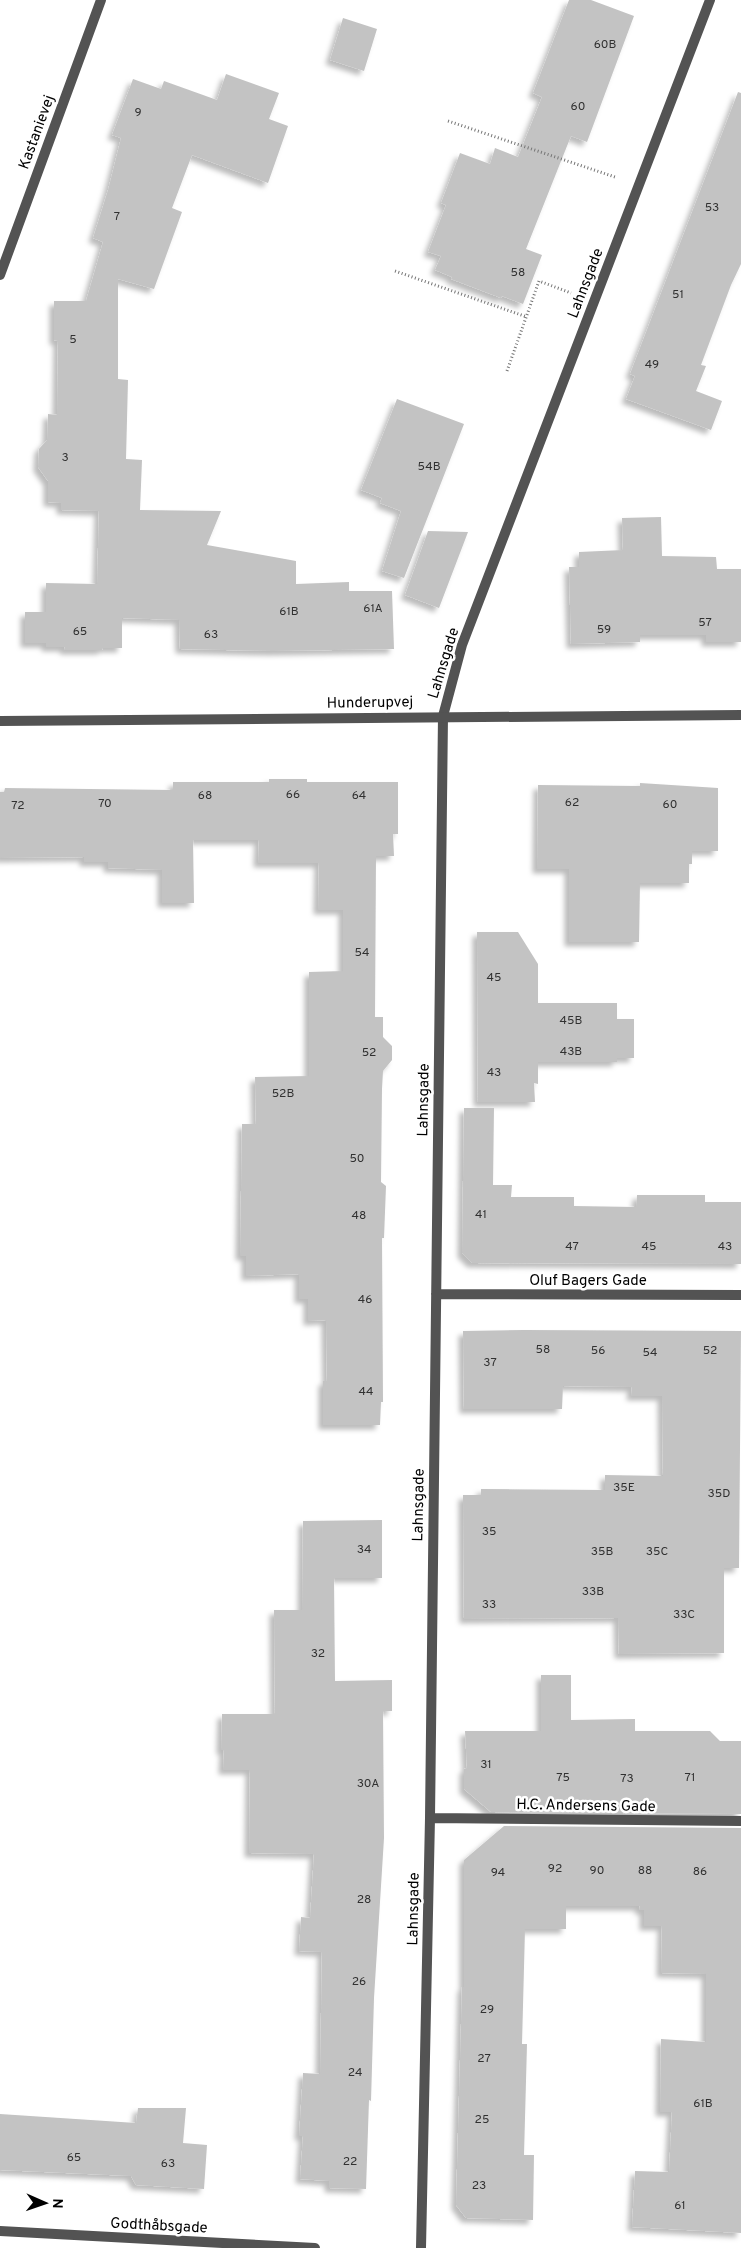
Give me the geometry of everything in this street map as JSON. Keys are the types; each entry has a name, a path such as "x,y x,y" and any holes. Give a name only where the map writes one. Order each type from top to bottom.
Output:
{"street":[{"name":"Kastanievej","path":"0,275 101,0"},
{"name":"Lahnsgade","path":"421,2248 430,1818 442,716 462,645 710,0"},
{"name":"Hunderupvej","path":"0,722 442,716 741,715"},
{"name":"Oluf Bagers Gade","path":"436,1294 741,1295"},
{"name":"H.C. Andersens Gade","path":"430,1818 741,1821"},
{"name":"Godthåbsgade","path":"0,2231 315,2248"}],"path":[{"path":"448,121 639,185"},
{"path":"395,271 527,317"},
{"path":"507,371 539,281 564,290"}],"building":[{"path":"569,0 591,0 634,16 587,142 571,136 526,249 542,255 523,304 502,296 501,298 451,279 452,277 435,270 441,256 428,252 446,205 441,203 460,153 490,164 495,148 518,157 542,97 533,93"},
{"path":"343,18 377,29 364,71 330,60"},
{"path":"226,74 279,93 269,119 288,126 268,183 192,155 172,208 182,212 154,289 118,279 118,379 128,380 126,459 142,460 140,510 221,511 207,545 296,561 296,584 349,582 349,591 392,591 394,649 273,651 180,649 179,620 122,618 122,648 64,650 65,647 46,647 46,643 25,643 25,612 46,612 46,583 97,584 99,511 61,510 61,503 48,502 48,481 38,467 39,449 47,440 48,414 57,415 58,341 54,340 54,301 86,301 103,242 93,238 108,190 121,138 112,135 133,79 161,89 164,81 217,100"},
{"path":"738,92 741,93 741,264 731,285 701,365 706,366 696,391 722,401 711,430 626,399 635,376 630,374"},
{"path":"397,399 464,424 404,578 382,571 401,511 380,503 382,498 361,490"},
{"path":"661,517 662,556 716,557 717,569 741,569 741,642 706,642 706,635 640,635 640,642 571,644 569,567 579,567 579,552 623,550 622,518"},
{"path":"428,531 468,532 439,608 405,595"},
{"path":"269,779 307,779 307,782 398,782 398,834 393,834 394,856 376,856 375,1017 383,1017 383,1037 392,1046 392,1060 383,1071 382,1089 381,1182 386,1186 384,1238 382,1238 383,1402 381,1402 380,1425 323,1425 323,1381 327,1381 326,1320 308,1321 308,1299 299,1299 299,1274 246,1276 246,1256 240,1256 242,1124 256,1124 255,1077 309,1076 309,972 343,971 343,910 318,910 319,863 258,863 259,840 193,840 194,903 162,903 162,870 108,868 108,862 84,862 84,857 0,858 0,792 4,792 5,788 173,790 173,782 269,782"},
{"path":"640,783 718,788 718,851 692,851 692,864 689,864 689,883 640,883 639,942 569,942 569,869 537,869 538,785 640,786"},
{"path":"477,932 518,932 538,964 538,1003 617,1003 617,1019 634,1019 634,1058 617,1058 617,1062 538,1062 538,1084 534,1083 535,1102 478,1102"},
{"path":"464,1108 494,1108 493,1185 512,1185 511,1197 574,1197 574,1206 636,1207 637,1195 705,1195 705,1202 741,1202 741,1264 472,1263 462,1253"},
{"path":"463,1331 741,1331 739,1568 724,1568 724,1653 619,1654 618,1618 464,1619 463,1495 481,1495 481,1489 605,1490 605,1475 663,1476 662,1396 631,1396 632,1387 563,1386 562,1409 464,1409"},
{"path":"382,1520 382,1578 334,1578 335,1681 392,1680 392,1711 383,1711 384,1838 374,1998 366,2189 329,2188 329,2181 300,2179 303,2136 299,2136 303,2073 320,2074 322,1952 299,1951 301,1917 310,1918 314,1854 249,1853 250,1770 223,1770 224,1750 221,1750 222,1714 275,1714 274,1610 302,1610 303,1521"},
{"path":"541,1675 571,1675 571,1720 635,1719 635,1731 710,1731 720,1741 741,1741 741,1814 491,1812 464,1789 464,1769 467,1768 465,1731 541,1731"},
{"path":"504,1826 741,1828 741,2233 632,2227 635,2171 669,2172 672,2112 660,2112 661,2039 706,2042 706,1974 661,1973 662,1926 644,1926 644,1910 639,1910 640,1906 566,1906 566,1929 525,1929 522,2044 527,2044 524,2155 534,2155 533,2220 466,2218 456,2205 462,1987 464,1987 464,1860"},
{"path":"138,2108 186,2108 183,2143 207,2145 204,2189 136,2185 131,2176 0,2170 0,2114 136,2123"}]}
